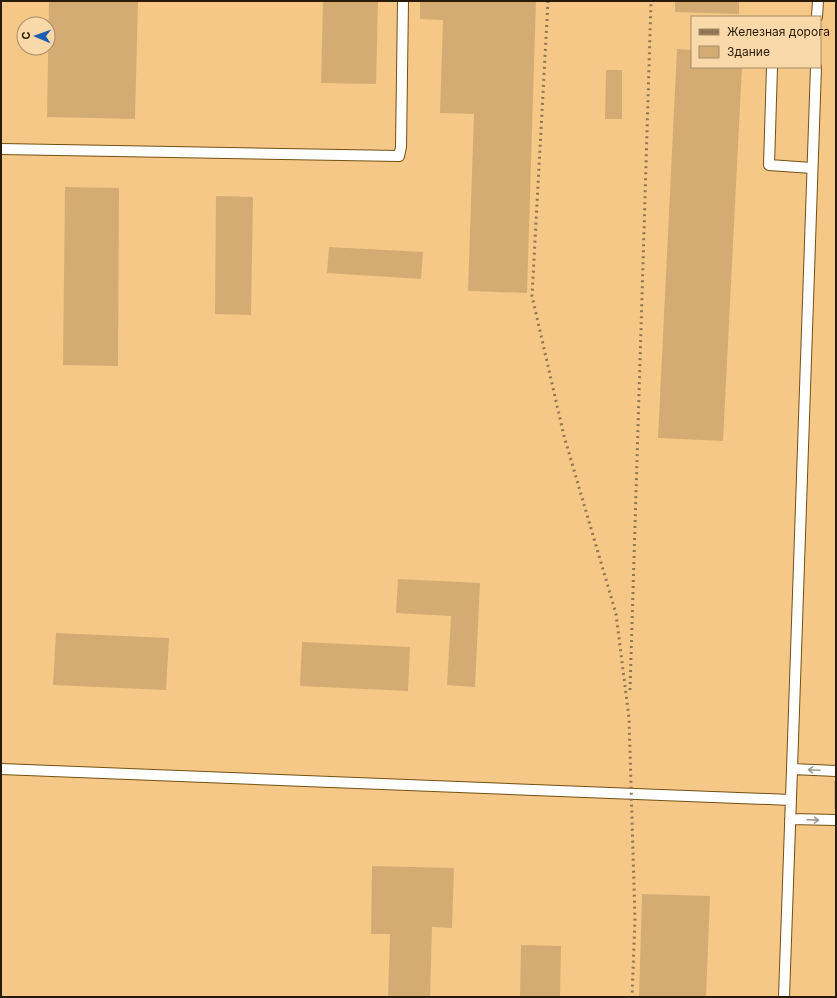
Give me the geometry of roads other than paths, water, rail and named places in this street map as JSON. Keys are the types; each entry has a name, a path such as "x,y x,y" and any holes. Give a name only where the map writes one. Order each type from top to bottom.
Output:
{"lane":[{"path":"1,149 399,156 401,147 403,1"},
{"path":"817,16 818,1"},
{"path":"772,68 769,165 812,168"},
{"path":"784,997 816,68"},
{"path":"792,769 836,771"},
{"path":"1,770 791,800"},
{"path":"790,819 836,820"}],"railway":[{"path":"548,1 532,296 564,436 616,614 629,718 635,919 632,997"},
{"path":"630,690 651,1"}]}
